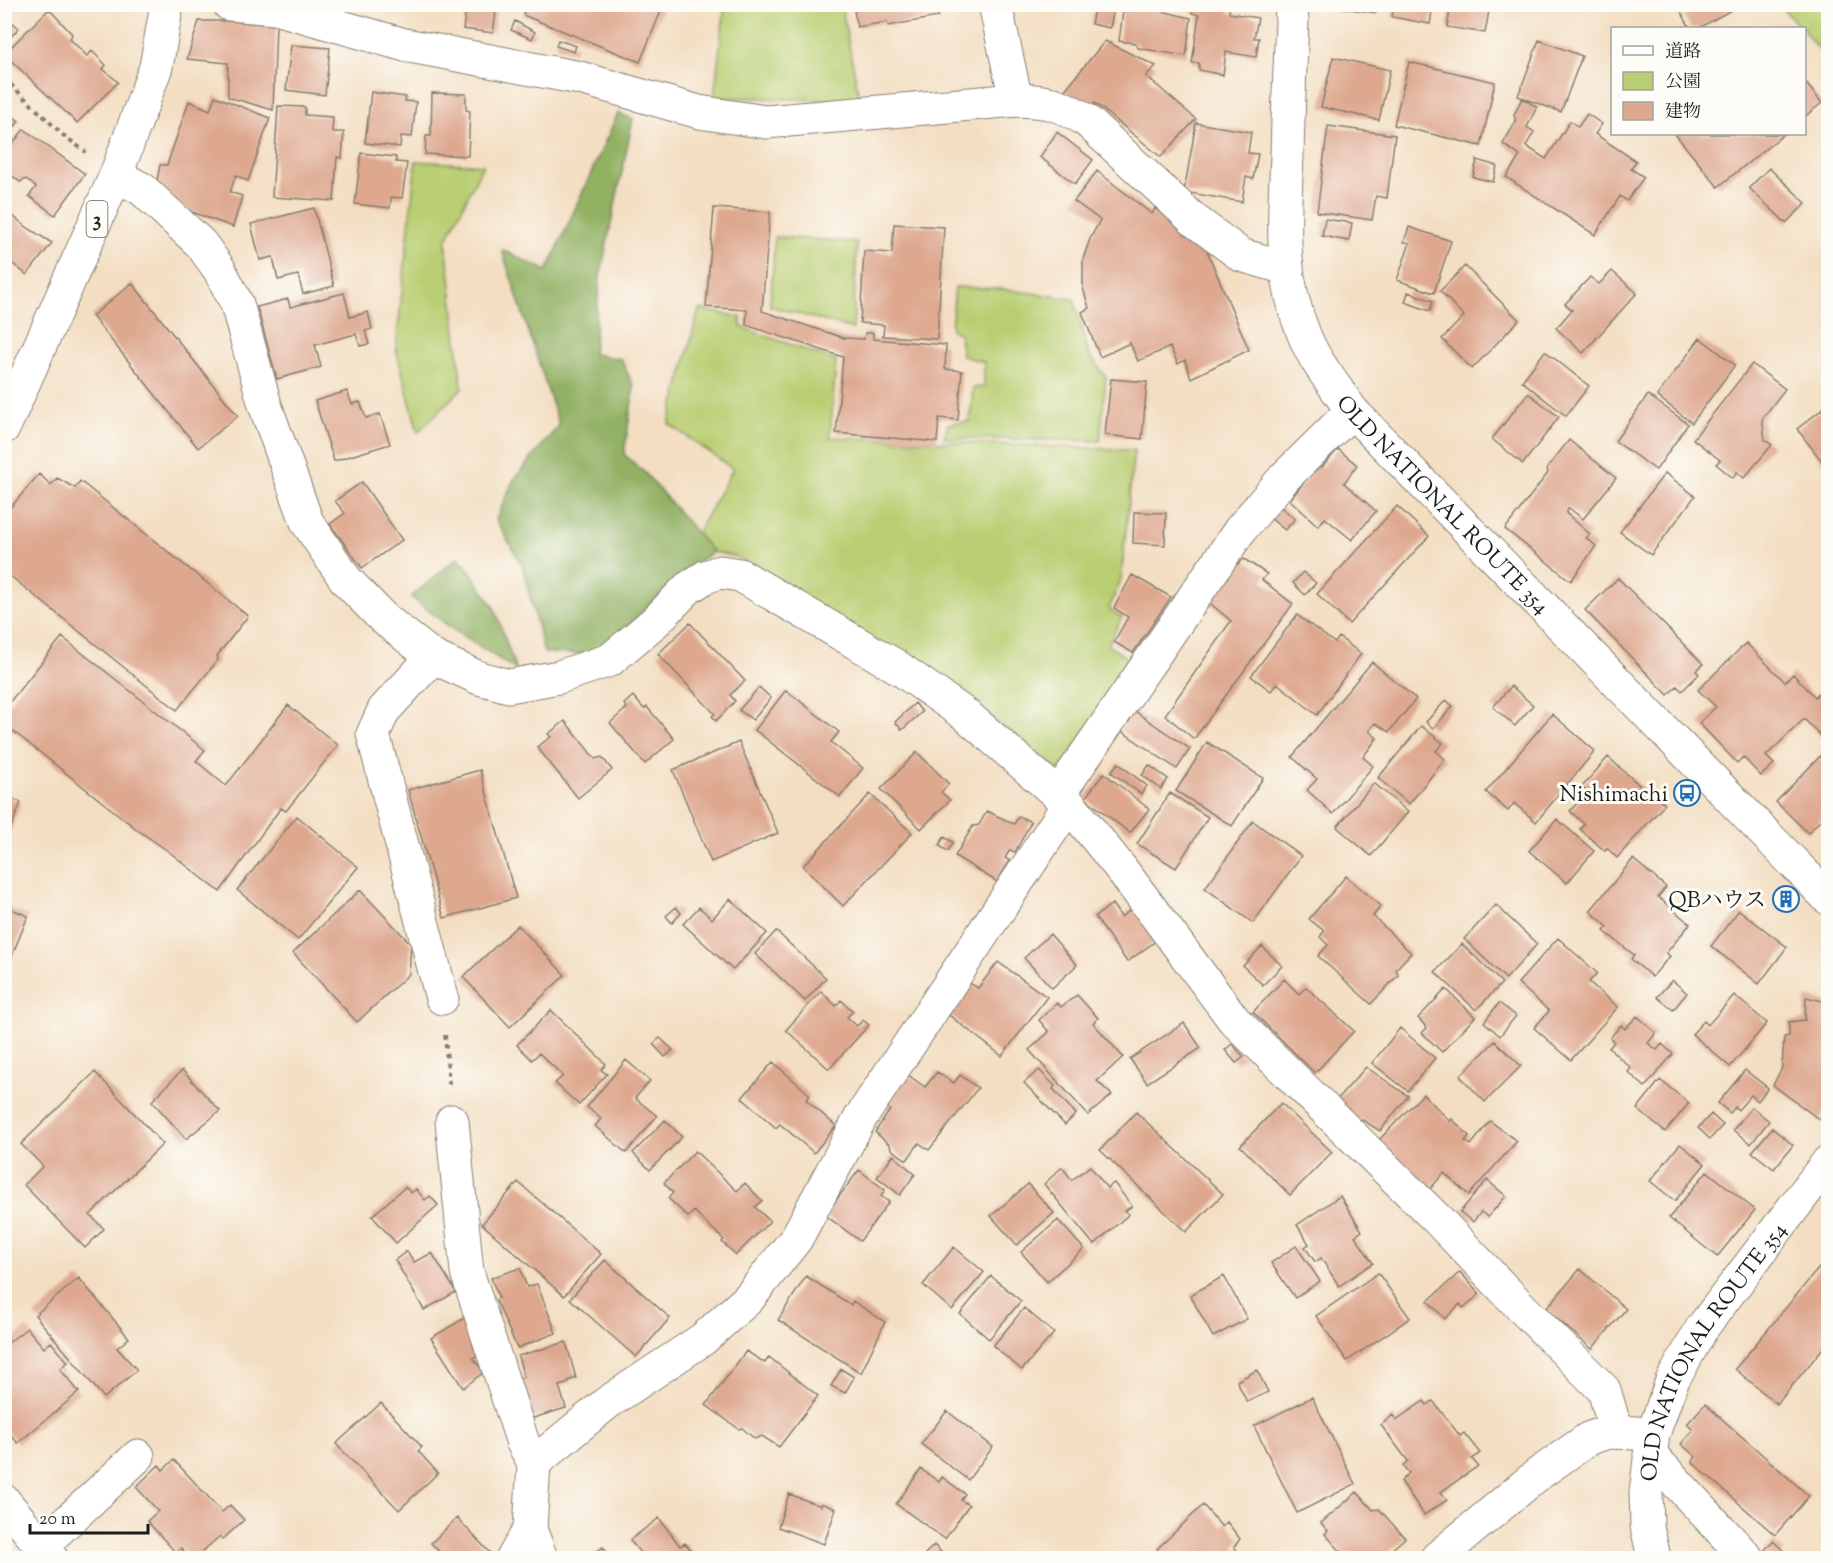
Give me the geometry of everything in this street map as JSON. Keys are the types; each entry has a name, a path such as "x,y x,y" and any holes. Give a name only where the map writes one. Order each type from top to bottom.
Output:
{"main road":[{"name":"3","path":"4,427 116,175 156,67 168,4"},
{"path":"229,4 276,8 405,45 580,78 699,112 766,122 1016,100 1045,101 1065,107 1086,120 1194,220 1241,255 1286,268"},
{"path":"995,4 1016,100"},
{"name":"OLD NATIONAL ROUTE 354","path":"1291,4 1283,230 1286,268 1293,303 1305,338 1325,372 1352,411 1828,898"},
{"path":"116,175 142,189 201,244 219,269 237,304 265,405 307,522 346,580 383,618 433,657 479,678 509,686 559,677 610,660 657,620 688,588 705,577 720,572 740,575 896,666 966,715 1063,799 1122,870 1234,1020 1437,1219 1604,1390 1616,1431"},
{"path":"534,1463 607,1403 703,1339 748,1299 796,1239 861,1117 1063,799 1240,530 1284,478 1352,411"},
{"path":"433,657 384,710 373,734 442,998"},
{"path":"452,1121 467,1272 523,1443 534,1463 536,1544 513,1558"},
{"name":"OLD NATIONAL ROUTE 354","path":"1654,1558 1647,1526 1646,1493 1652,1444 1672,1381 1702,1328 1828,1162"},
{"path":"1437,1558 1556,1461 1596,1435 1616,1431 1652,1444 1748,1558"},
{"path":"4,1502 46,1552 138,1456"}],"path":[{"path":"4,78 63,135 116,175"},
{"path":"442,998 452,1121"}],"green space":[{"path":"725,5 841,5 860,101 714,97"},
{"path":"1779,5 1828,5 1828,60 1806,34 1806,27 1800,27"},
{"path":"618,113 633,119 600,277 593,354 621,359 634,387 624,454 645,473 713,552 683,572 611,642 587,654 544,653 522,565 496,520 513,481 559,425 502,250 547,271"},
{"path":"416,161 483,165 446,241 462,388 418,432 396,349"},
{"path":"775,237 857,242 853,329 770,306"},
{"path":"955,287 1002,289 1074,299 1089,355 1106,377 1100,441 944,438 948,424 970,421 973,388 984,387 984,362 962,356 960,334 951,329"},
{"path":"699,309 741,317 741,327 836,361 830,437 1134,450 1121,579 1109,609 1122,617 1108,645 1130,660 1059,772 958,690 737,557 713,552 697,533 733,469 669,424"},
{"path":"458,557 494,607 516,670 452,629 411,597"}],"building":[{"path":"467,4 497,4 493,33 463,29"},
{"path":"527,4 664,4 640,62 523,15"},
{"path":"853,4 936,4 938,17 888,26 887,22 857,27"},
{"path":"1095,4 1115,4 1110,28 1091,24"},
{"path":"1137,4 1157,4 1157,10 1191,18 1186,56 1138,48 1136,43 1119,41 1123,11 1135,11"},
{"path":"1191,4 1230,4 1229,13 1258,18 1254,38 1259,38 1256,57 1226,52 1223,75 1199,70 1199,63 1192,63 1199,15 1192,13"},
{"path":"1338,4 1377,4 1376,13 1338,7"},
{"path":"1394,4 1433,4 1430,24 1392,17"},
{"path":"1677,4 1742,4 1701,27 1689,27"},
{"path":"1451,5 1490,5 1485,33 1447,27"},
{"path":"49,9 72,34 70,39 87,56 92,51 106,65 103,69 118,82 77,123 4,54"},
{"path":"4,15 19,28 4,44"},
{"path":"199,21 276,25 273,110 228,97 228,63 187,59"},
{"path":"515,21 535,32 532,39 511,30"},
{"path":"558,40 576,46 574,52 556,46"},
{"path":"1539,40 1582,56 1561,112 1518,96"},
{"path":"1105,41 1156,66 1146,76 1196,119 1161,157 1095,103 1092,106 1064,91"},
{"path":"291,45 330,48 325,95 286,90"},
{"path":"1333,57 1390,70 1379,120 1321,107"},
{"path":"1409,62 1495,82 1481,146 1394,125"},
{"path":"1806,83 1822,103 1806,115"},
{"path":"371,92 406,97 405,101 416,102 412,137 401,136 400,147 365,143"},
{"path":"432,93 466,94 466,110 470,111 468,156 425,154 426,136 431,136"},
{"path":"215,96 270,118 248,181 236,175 230,192 242,196 233,227 189,211 156,185 160,165 167,165 189,101 210,110"},
{"path":"1522,98 1537,107 1527,127 1534,132 1526,146 1546,159 1570,121 1578,127 1587,114 1602,124 1595,134 1636,161 1631,169 1644,177 1627,201 1620,196 1595,235 1506,177 1520,156 1503,144 1516,121 1514,115"},
{"path":"278,106 305,107 305,115 333,117 332,132 344,132 342,158 337,157 334,201 272,197"},
{"path":"4,110 19,121 4,144"},
{"path":"1196,123 1251,132 1248,153 1258,154 1253,179 1246,177 1242,202 1184,192"},
{"path":"1328,126 1395,135 1387,198 1376,196 1372,220 1317,212"},
{"path":"24,129 85,174 55,215 29,196 36,187 26,179 20,182 4,169 4,155"},
{"path":"1057,132 1093,160 1075,184 1040,157"},
{"path":"1676,135 1783,135 1718,187"},
{"path":"361,153 396,157 396,162 407,163 402,198 391,197 390,208 355,204"},
{"path":"1477,160 1497,166 1493,182 1473,177"},
{"path":"1769,168 1806,203 1786,223 1749,188"},
{"path":"1097,171 1152,214 1155,208 1205,246 1249,350 1191,378 1185,360 1178,364 1170,347 1138,361 1130,343 1100,357 1082,312 1089,308 1083,288 1083,259 1100,220 1074,201"},
{"path":"314,208 334,286 303,294 298,275 278,280 273,257 260,260 251,224"},
{"path":"714,208 770,212 762,311 844,338 864,339 865,333 873,333 873,339 946,345 945,369 962,371 958,420 939,418 937,442 836,433 843,357 746,325 747,310 706,307"},
{"path":"4,209 52,243 27,275 4,257"},
{"path":"1325,219 1352,223 1349,241 1322,236"},
{"path":"894,224 944,227 937,339 883,336 884,325 860,323 864,251 892,253"},
{"path":"1409,227 1451,241 1434,293 1397,280 1410,243 1404,242"},
{"path":"1465,266 1519,320 1472,369 1442,339 1464,316 1440,291"},
{"path":"1612,271 1637,293 1583,353 1556,328 1572,310 1565,304 1590,277 1599,284"},
{"path":"132,283 238,416 198,448 92,316"},
{"path":"1408,292 1433,301 1430,311 1405,302"},
{"path":"344,293 350,317 368,312 372,329 365,331 369,344 360,346 356,334 315,345 321,367 277,379 257,307 288,299 290,307"},
{"path":"1700,338 1735,365 1692,423 1657,396"},
{"path":"1545,351 1589,386 1566,416 1522,381"},
{"path":"1752,364 1785,389 1762,419 1765,440 1772,445 1744,478 1737,472 1733,478 1716,464 1720,460 1693,439"},
{"path":"1111,379 1147,382 1142,439 1105,435"},
{"path":"347,391 352,404 360,402 366,418 380,414 390,444 334,461 315,401"},
{"path":"1528,393 1559,417 1523,464 1492,439"},
{"path":"1648,395 1688,424 1656,470 1615,441"},
{"path":"1825,407 1828,411 1828,460 1824,464 1797,429"},
{"path":"1569,440 1616,478 1583,519 1569,508 1566,513 1590,534 1586,538 1596,546 1571,581 1505,529 1548,473 1547,468"},
{"path":"1338,449 1357,465 1344,483 1376,511 1352,540 1325,518 1318,526 1290,500 1317,465 1322,467"},
{"path":"1665,473 1695,496 1651,555 1620,532"},
{"path":"39,474 51,485 57,478 75,488 80,481 248,616 217,656 218,660 177,710 4,571 4,515"},
{"path":"362,482 402,540 362,568 330,524 345,513 335,501"},
{"path":"1397,506 1429,536 1349,624 1317,594"},
{"path":"1281,507 1295,519 1285,530 1270,518"},
{"path":"1134,512 1166,513 1165,545 1133,543"},
{"path":"1244,559 1267,574 1262,580 1293,604 1194,739 1165,715 1231,621 1206,600 1233,563 1238,564"},
{"path":"1303,572 1316,583 1305,595 1293,583"},
{"path":"1132,575 1171,597 1133,653 1114,642 1128,617 1114,608"},
{"path":"1618,578 1703,664 1696,671 1699,674 1682,691 1677,686 1668,695 1585,610"},
{"path":"1297,615 1335,643 1339,637 1361,654 1317,715 1277,683 1271,691 1251,676"},
{"path":"690,623 745,681 730,695 735,701 716,721 712,716 715,714 658,654"},
{"path":"62,637 205,750 196,761 226,786 288,705 338,745 286,811 281,808 220,892 4,724 4,709"},
{"path":"1746,643 1785,682 1793,674 1815,697 1828,683 1828,734 1824,739 1804,719 1766,756 1774,764 1761,776 1743,757 1737,763 1699,723 1716,707 1698,690"},
{"path":"1372,662 1416,699 1389,732 1375,723 1369,731 1377,738 1363,757 1373,766 1333,814 1307,790 1317,779 1292,757"},
{"path":"1511,686 1533,705 1515,726 1493,707"},
{"path":"759,687 771,698 753,720 739,710"},
{"path":"786,690 839,732 831,742 863,768 840,797 755,730"},
{"path":"633,696 644,709 647,707 674,739 645,764 610,723 627,708 624,704"},
{"path":"1446,700 1453,706 1433,729 1426,722"},
{"path":"915,703 922,712 902,730 895,722"},
{"path":"1133,710 1190,749 1177,769 1120,730"},
{"path":"1552,714 1595,751 1536,822 1514,803 1508,811 1486,792"},
{"path":"565,721 595,759 602,757 612,770 578,798 537,747 551,737 548,734"},
{"path":"1421,726 1443,743 1436,751 1445,759 1409,804 1378,778"},
{"path":"739,742 778,833 711,862 673,770"},
{"path":"1207,742 1263,778 1232,826 1176,791"},
{"path":"1825,751 1828,754 1828,812 1808,833 1776,802"},
{"path":"917,752 949,784 941,792 950,800 921,829 881,789"},
{"path":"1608,757 1646,791 1648,788 1665,804 1617,858 1607,848 1605,851 1580,829 1584,824 1570,811 1587,792 1582,787"},
{"path":"1118,763 1147,786 1141,794 1111,772"},
{"path":"1149,765 1168,779 1161,789 1142,775"},
{"path":"480,770 516,898 444,918 408,790"},
{"path":"1104,773 1149,809 1130,833 1085,798"},
{"path":"1374,783 1408,812 1371,856 1337,827"},
{"path":"1170,793 1208,817 1176,868 1137,844"},
{"path":"870,794 912,833 843,906 803,866"},
{"path":"4,796 21,802 7,838 4,837"},
{"path":"987,811 1014,824 1019,816 1031,822 1015,852 1010,850 1005,858 1010,861 997,882 955,856 973,826 979,825"},
{"path":"297,816 358,867 298,940 237,890"},
{"path":"1557,819 1594,851 1567,883 1529,851"},
{"path":"1253,821 1301,856 1253,923 1205,888"},
{"path":"944,837 953,842 948,851 939,846"},
{"path":"1633,859 1666,887 1658,897 1690,924 1666,953 1670,956 1652,977 1631,959 1634,955 1604,931 1608,927 1590,911"},
{"path":"1346,876 1381,906 1373,916 1411,953 1396,969 1398,975 1371,1004 1318,956 1328,945 1320,937 1324,931 1309,919"},
{"path":"360,890 411,944 409,974 357,1022 293,953"},
{"name":"QBハウス","path":"1783,892 1794,901 1789,907 1778,898"},
{"path":"730,899 767,933 733,970 683,924 699,907 712,919"},
{"path":"1112,904 1121,917 1134,907 1157,940 1127,962 1095,917"},
{"path":"1496,905 1537,944 1506,979 1464,939"},
{"path":"4,906 28,916 5,973 4,973"},
{"path":"676,907 681,913 672,923 666,916"},
{"path":"1739,910 1787,947 1759,984 1711,946"},
{"path":"518,925 565,975 510,1027 463,977"},
{"path":"776,931 826,978 805,1001 755,954"},
{"path":"1050,934 1077,965 1052,988 1024,958"},
{"path":"1558,938 1597,973 1589,982 1618,1007 1571,1060 1534,1028 1549,1011 1518,983"},
{"path":"1462,944 1502,983 1476,1010 1435,972"},
{"path":"1262,946 1282,966 1263,985 1243,966"},
{"path":"998,962 1047,997 1002,1056 945,1012 966,981 978,988"},
{"path":"1284,979 1299,994 1306,987 1354,1031 1315,1073 1253,1012"},
{"path":"1672,980 1687,993 1673,1010 1657,997"},
{"path":"1446,989 1475,1017 1442,1052 1422,1033 1427,1028 1418,1018"},
{"path":"821,991 836,1006 841,1000 853,1011 847,1017 857,1026 863,1020 869,1025 829,1069 786,1030"},
{"path":"1077,995 1098,1018 1093,1023 1123,1057 1097,1081 1112,1095 1088,1115 1029,1050 1049,1032 1039,1020 1057,1003 1061,1007"},
{"path":"1734,995 1767,1023 1730,1067 1692,1034 1704,1021 1708,1025"},
{"path":"1806,997 1828,1002 1828,1103 1820,1120 1773,1085 1782,1068 1784,1037 1789,1036 1789,1022 1805,1020"},
{"path":"1499,1003 1516,1016 1500,1036 1484,1022"},
{"path":"551,1010 606,1064 601,1070 607,1074 579,1105 555,1083 563,1076 539,1053 532,1060 517,1045"},
{"path":"1637,1016 1656,1033 1648,1043 1657,1050 1662,1044 1673,1054 1645,1087 1628,1072 1631,1068 1609,1048 1614,1042 1610,1038 1621,1025 1625,1029"},
{"path":"1184,1023 1201,1048 1147,1083 1130,1059"},
{"path":"1400,1028 1435,1058 1408,1091 1372,1063"},
{"path":"660,1038 673,1050 665,1057 653,1044"},
{"path":"1495,1041 1521,1066 1485,1102 1460,1076"},
{"path":"1232,1044 1244,1057 1236,1063 1225,1050"},
{"path":"626,1060 650,1081 635,1098 657,1116 626,1153 595,1126 601,1119 587,1107"},
{"path":"773,1062 810,1095 806,1100 836,1126 814,1153 780,1124 776,1128 742,1098"},
{"path":"1366,1067 1408,1096 1380,1131 1361,1119 1357,1123 1335,1102"},
{"path":"182,1070 220,1111 186,1139 152,1101"},
{"path":"1039,1070 1055,1086 1053,1089 1076,1114 1065,1125 1024,1083"},
{"path":"1745,1070 1768,1088 1758,1101 1751,1095 1738,1110 1735,1107 1730,1113 1718,1103"},
{"path":"95,1072 163,1144 90,1215 104,1229 85,1248 24,1185 43,1166 21,1144"},
{"path":"937,1072 954,1083 960,1075 978,1088 929,1150 919,1143 907,1160 891,1149 890,1145 875,1132 890,1110 886,1106 908,1075 925,1087"},
{"path":"1660,1080 1689,1103 1665,1132 1637,1109"},
{"path":"1423,1094 1469,1136 1465,1141 1471,1145 1490,1121 1517,1141 1469,1195 1444,1173 1430,1189 1378,1141"},
{"path":"1281,1103 1332,1152 1290,1195 1240,1146"},
{"path":"1752,1107 1769,1121 1751,1144 1733,1130"},
{"path":"1136,1112 1223,1194 1186,1232 1100,1150"},
{"path":"1711,1114 1723,1125 1710,1139 1698,1128"},
{"path":"665,1120 682,1137 650,1170 633,1153"},
{"path":"1772,1128 1793,1145 1774,1169 1752,1152"},
{"path":"1680,1144 1705,1164 1675,1201 1650,1181"},
{"path":"695,1151 737,1191 745,1183 762,1201 755,1207 770,1221 736,1255 694,1211 688,1217 668,1198 673,1193 664,1183"},
{"path":"893,1155 915,1174 900,1195 877,1177"},
{"path":"1090,1166 1107,1188 1114,1183 1132,1206 1125,1211 1129,1214 1094,1245 1044,1184 1062,1167 1072,1180"},
{"path":"859,1170 885,1190 881,1196 889,1202 860,1241 825,1215"},
{"path":"1707,1171 1755,1210 1717,1257 1669,1218"},
{"path":"1487,1180 1506,1196 1488,1217 1481,1212 1473,1222 1460,1212"},
{"path":"518,1182 601,1254 564,1296 482,1224"},
{"path":"1028,1184 1054,1213 1017,1245 991,1216"},
{"path":"405,1187 411,1193 416,1189 425,1200 430,1196 438,1205 396,1243 372,1216"},
{"path":"1340,1196 1362,1231 1355,1236 1373,1263 1339,1286 1321,1258 1315,1262 1305,1247 1309,1244 1297,1225"},
{"path":"1058,1220 1084,1249 1047,1282 1021,1252"},
{"path":"1296,1246 1320,1281 1295,1298 1271,1263"},
{"path":"954,1247 984,1272 952,1310 923,1285"},
{"path":"407,1251 414,1262 432,1253 456,1292 424,1310 395,1260"},
{"path":"1828,1257 1828,1342 1777,1404 1735,1369"},
{"path":"605,1260 670,1318 636,1357 570,1299"},
{"path":"520,1268 527,1287 537,1284 556,1333 517,1348 496,1300 499,1298 491,1278"},
{"path":"1580,1269 1626,1309 1592,1349 1546,1309"},
{"path":"1460,1272 1480,1294 1463,1308 1460,1304 1445,1319 1428,1301"},
{"path":"1378,1273 1410,1318 1347,1361 1316,1316"},
{"path":"806,1276 851,1305 853,1301 885,1322 861,1373 778,1320"},
{"path":"991,1276 1021,1301 989,1339 960,1314"},
{"path":"1224,1276 1247,1319 1213,1337 1190,1295"},
{"path":"79,1278 129,1338 117,1348 137,1370 104,1398 35,1315"},
{"path":"1024,1308 1054,1333 1022,1370 993,1346"},
{"path":"466,1317 480,1342 473,1346 478,1355 473,1358 484,1372 463,1388 431,1338"},
{"path":"27,1328 44,1348 51,1342 68,1362 60,1369 79,1392 18,1443 4,1427 4,1346"},
{"path":"566,1342 576,1378 559,1386 566,1408 530,1419 517,1379 524,1377 518,1356"},
{"path":"746,1351 765,1363 769,1357 818,1396 779,1447 762,1436 755,1439 706,1405"},
{"path":"841,1369 854,1377 845,1393 831,1386"},
{"path":"1257,1370 1268,1392 1247,1402 1237,1381"},
{"path":"1312,1397 1355,1484 1297,1513 1254,1426"},
{"path":"1424,1401 1427,1405 1433,1401 1460,1436 1464,1433 1480,1453 1472,1459 1478,1466 1441,1492 1447,1500 1424,1515 1401,1481 1409,1473 1403,1466 1408,1461 1381,1425 1393,1415 1396,1420"},
{"path":"381,1403 422,1447 418,1451 438,1473 399,1510 336,1444"},
{"path":"1705,1404 1809,1496 1775,1535 1692,1462 1696,1457 1681,1444 1693,1430 1687,1424"},
{"path":"947,1411 993,1447 968,1480 921,1444"},
{"path":"174,1460 222,1512 230,1505 244,1520 223,1539 220,1536 195,1558 190,1558 181,1548 176,1553 147,1521 158,1511 136,1487 159,1465 163,1470"},
{"path":"921,1469 939,1482 942,1477 965,1494 961,1500 969,1505 945,1539 896,1504"},
{"path":"1357,1492 1373,1510 1379,1509 1405,1538 1382,1558 1355,1558 1350,1553 1346,1557 1325,1534 1328,1531 1321,1523"},
{"path":"789,1494 836,1509 824,1544 778,1527"},
{"path":"1203,1505 1222,1527 1227,1522 1240,1539 1234,1547 1244,1558 1166,1558 1157,1549"},
{"path":"457,1518 492,1555 489,1558 445,1558 431,1543"},
{"path":"659,1518 680,1546 685,1543 698,1558 644,1558 630,1540"},
{"path":"1773,1541 1784,1551 1777,1558 1770,1558 1763,1552"},
{"path":"934,1545 947,1558 921,1558"},
{"path":"603,1547 610,1556 613,1554 617,1558 589,1558"}],"place":[{"name":"Nishimachi","path":"1687,793"},
{"name":"QBハウス","path":"1786,899"}]}
